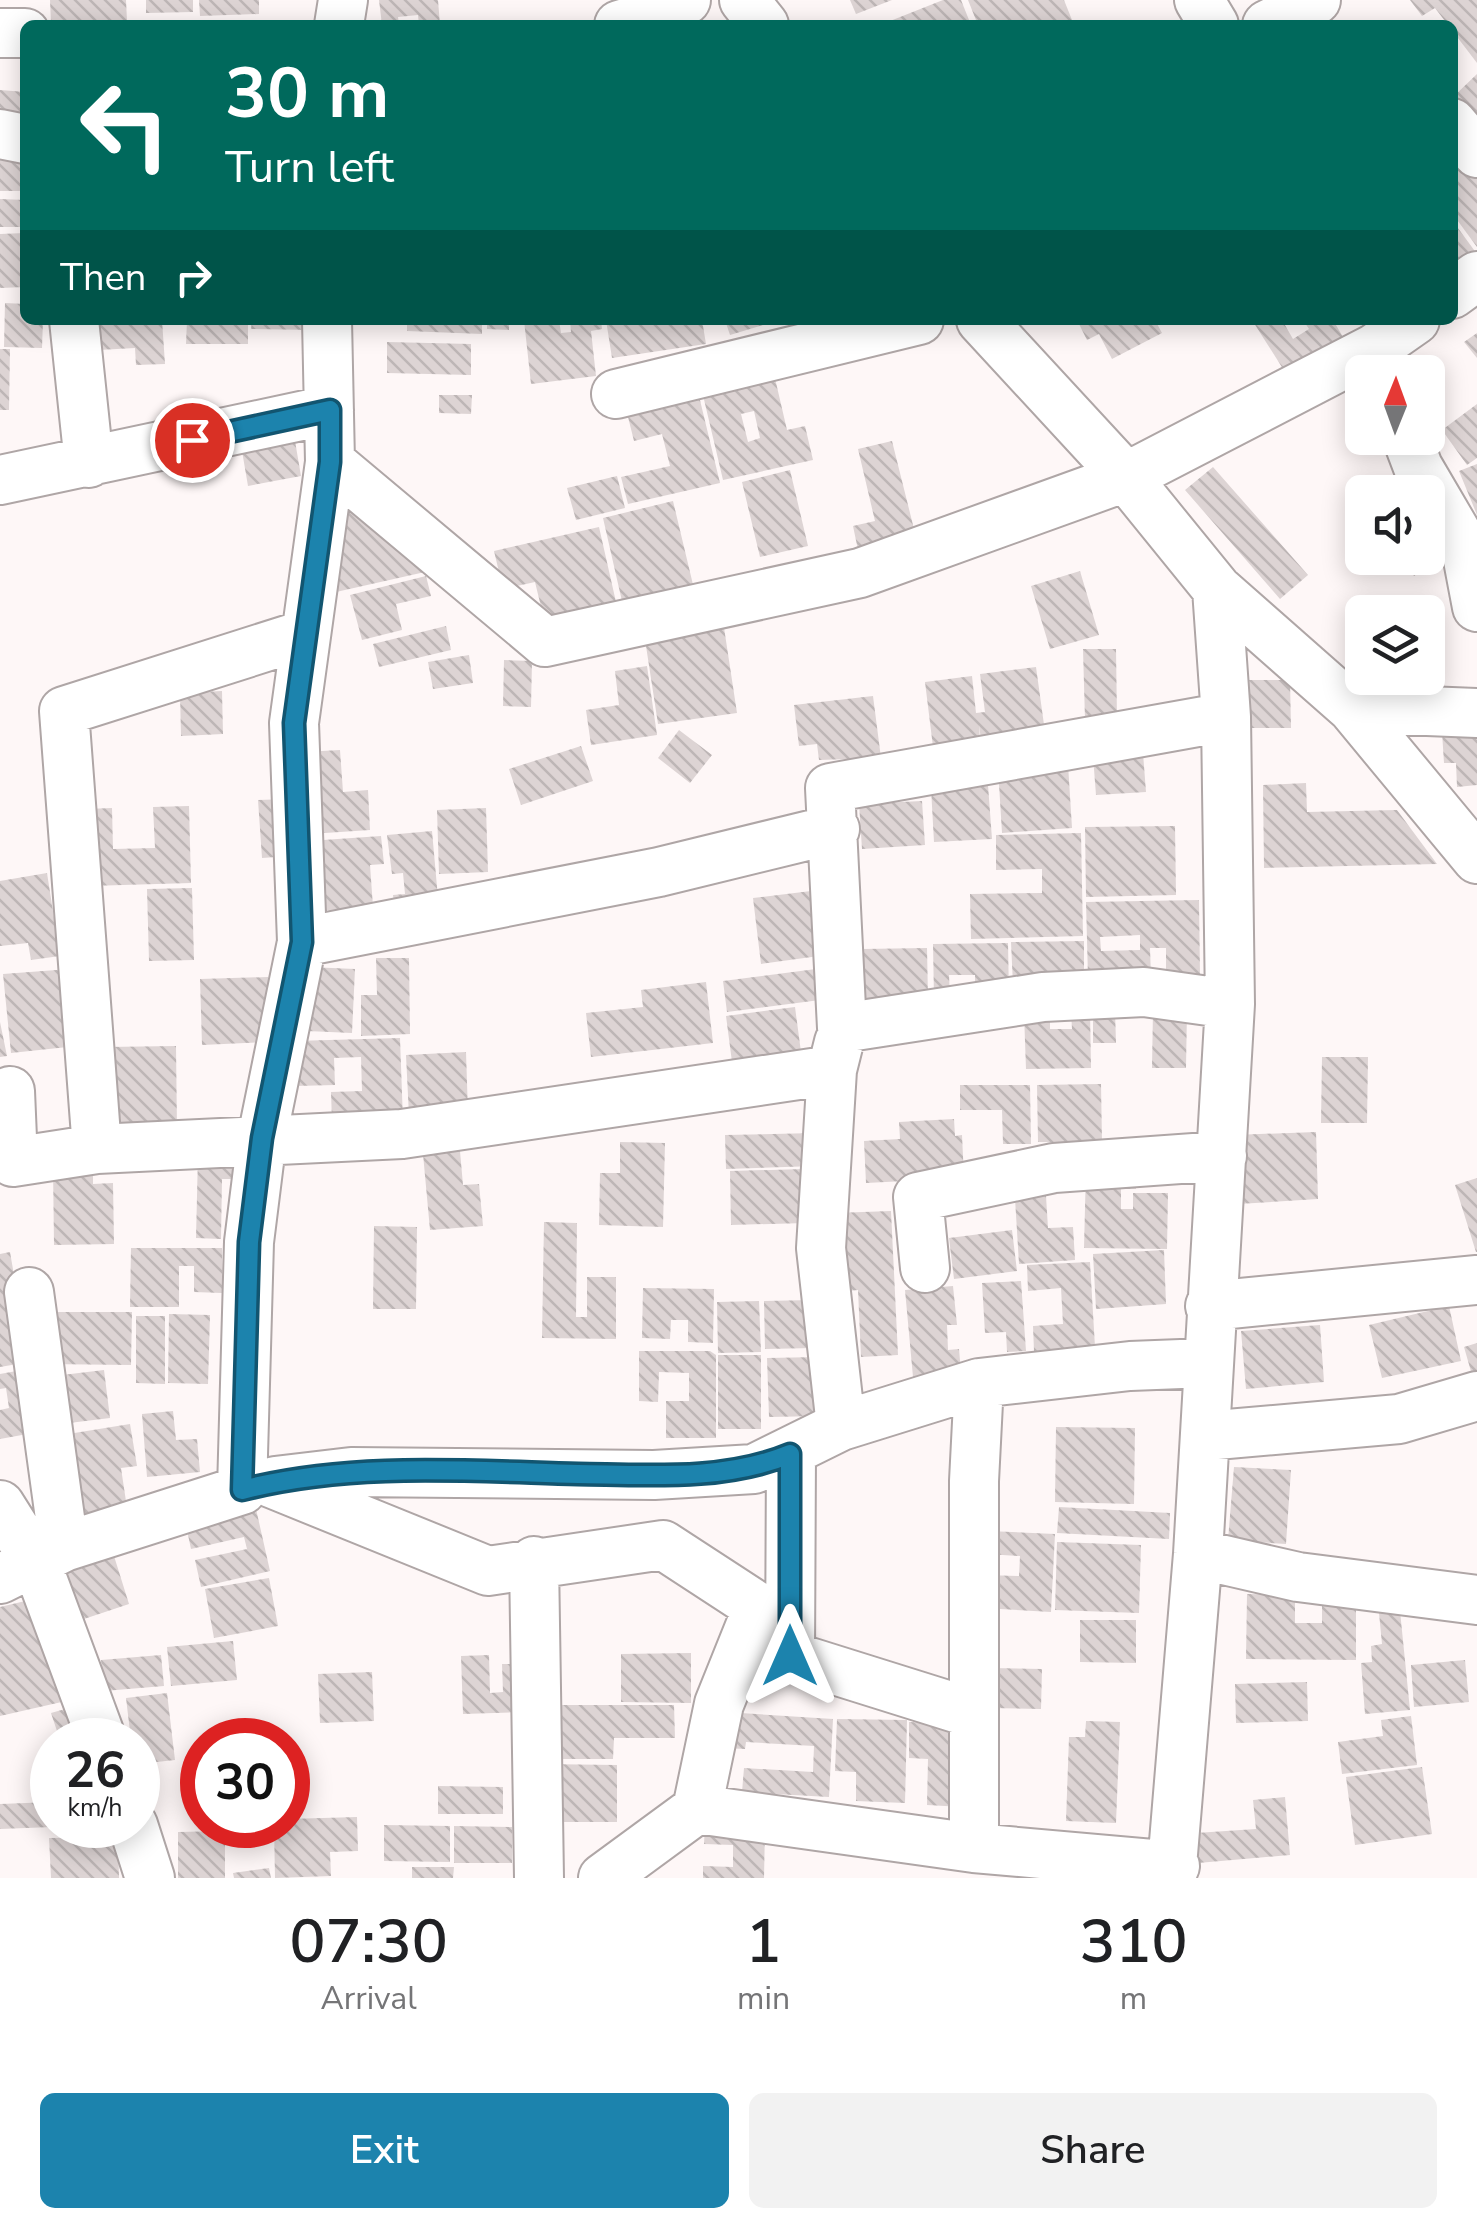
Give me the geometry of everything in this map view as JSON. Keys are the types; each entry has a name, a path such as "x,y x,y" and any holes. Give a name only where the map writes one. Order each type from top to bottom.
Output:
{"street":[{"path":"636,20 686,0"},
{"path":"744,0 760,20"},
{"path":"1278,20 1316,0"},
{"path":"1458,131 1477,153"},
{"path":"75,325 89,463"},
{"path":"256,1486 249,1242 262,1138 302,942 294,723 330,462 327,325"},
{"path":"616,394 899,325"},
{"path":"986,325 1126,477 1217,589 1352,708 1477,858"},
{"path":"330,462 545,642 860,573 1126,477 1407,325"},
{"path":"0,480 330,410"},
{"path":"1413,455 1466,549 1477,607"},
{"path":"697,1809 1173,1872 1198,1554 1230,1004 1226,716 1217,589"},
{"path":"97,1149 64,711 304,635"},
{"path":"1352,708 1477,714"},
{"path":"841,1426 821,1248 837,1049 835,828 830,788 1226,716"},
{"path":"302,942 658,872 835,828"},
{"path":"10,1091 13,1162 97,1149 402,1134 837,1049 1043,997 1144,992 1230,1004"},
{"path":"925,1268 918,1196 1054,1168 1222,1156"},
{"path":"1210,1306 1477,1280"},
{"path":"29,1292 33,1563"},
{"path":"33,1563 284,1478 351,1472 654,1476 754,1469 841,1426 979,1382 1130,1366 1207,1364"},
{"path":"974,1848 972,1713 979,1382"},
{"path":"1205,1436 1399,1420 1477,1396"},
{"path":"790,1454 790,1656 972,1713"},
{"path":"256,1486 488,1571 534,1561 664,1545 758,1607 718,1704 697,1809 603,1878"},
{"path":"0,1505 33,1563 93,1718"},
{"path":"1198,1554 1298,1577 1477,1600"},
{"path":"534,1561 539,1878"},
{"path":"140,1848 150,1878"}],"building":[{"path":"50,0 126,0 127,20 51,20"},
{"path":"146,0 193,0 193,12 146,13"},
{"path":"199,0 259,0 259,14 200,16"},
{"path":"379,0 438,0 440,20 418,20 418,15 381,20"},
{"path":"850,0 892,0 856,14"},
{"path":"943,0 961,0 969,20 893,20"},
{"path":"968,0 1064,0 1072,20 976,20"},
{"path":"1410,0 1477,0 1477,63 1458,38 1458,20 1444,20 1435,8 1422,16"},
{"path":"1477,74 1477,126 1458,105 1458,92"},
{"path":"0,90 20,92 20,125 0,123"},
{"path":"0,151 20,151 20,191 0,191"},
{"path":"1472,161 1477,168 1477,247 1458,221 1458,171"},
{"path":"0,199 20,200 20,227 0,227"},
{"path":"1458,228 1477,254 1458,267"},
{"path":"20,233 20,287 0,288 0,234"},
{"path":"5,303 20,304 20,325 43,325 42,348 4,347"},
{"path":"79,325 162,325 165,364 136,365 135,348 81,351"},
{"path":"187,325 248,325 248,344 186,344"},
{"path":"251,325 312,325 312,330 251,329"},
{"path":"407,325 482,325 482,334 407,331"},
{"path":"487,325 509,325 509,330 487,329"},
{"path":"525,325 560,325 561,333 571,332 570,325 602,325 602,329 591,331 596,376 531,384"},
{"path":"607,325 703,325 706,344 612,358"},
{"path":"727,325 764,325 730,335"},
{"path":"1080,325 1158,325 1162,333 1112,359 1099,334 1087,340"},
{"path":"1255,325 1285,325 1293,339 1309,329 1306,325 1336,325 1343,337 1285,372"},
{"path":"1477,333 1477,358 1464,342"},
{"path":"387,342 471,344 471,375 387,373"},
{"path":"0,349 10,349 9,410 0,410"},
{"path":"774,374 787,430 805,426 813,460 723,480 702,391","holes":["754,411 760,438 748,442 741,414"]},
{"path":"439,395 472,395 471,414 439,413"},
{"path":"699,396 720,483 628,504 621,477 670,466 662,434 634,441 627,413"},
{"path":"1477,404 1477,458 1467,465 1445,434 1445,428"},
{"path":"295,441 301,476 248,486 242,451"},
{"path":"892,441 916,537 858,550 853,526 875,521 858,449"},
{"path":"1477,464 1477,515 1459,471"},
{"path":"1213,467 1308,575 1280,599 1185,490"},
{"path":"790,470 808,546 760,557 742,482"},
{"path":"617,476 625,508 576,520 567,488"},
{"path":"673,501 695,593 624,610 603,518"},
{"path":"354,503 425,572 336,592 337,508"},
{"path":"599,527 616,602 544,619 535,582 503,589 494,551"},
{"path":"1080,571 1099,635 1050,649 1031,586"},
{"path":"426,576 431,596 396,604 402,630 362,640 350,595"},
{"path":"723,621 737,713 658,724 644,633"},
{"path":"446,626 451,650 379,667 373,644"},
{"path":"1083,649 1116,649 1117,719 1085,720"},
{"path":"469,655 473,683 433,689 428,662"},
{"path":"504,660 532,661 531,707 503,706"},
{"path":"647,666 657,735 591,745 586,710 619,705 615,671"},
{"path":"1036,667 1045,732 981,740 979,725 980,741 933,747 925,682 972,676 976,713 985,712 980,674"},
{"path":"1245,680 1290,680 1291,728 1245,728"},
{"path":"222,691 223,734 181,736 180,693"},
{"path":"873,696 881,758 819,760 817,744 799,746 794,705"},
{"path":"679,730 712,755 690,783 658,758"},
{"path":"1477,730 1477,785 1457,787 1456,763 1444,763 1442,732"},
{"path":"581,746 593,781 521,805 509,769"},
{"path":"340,750 343,792 368,790 370,830 310,834 304,752"},
{"path":"1143,753 1146,792 1096,795 1093,756"},
{"path":"1068,764 1072,828 1002,833 998,768"},
{"path":"1306,783 1307,812 1397,810 1437,864 1264,868 1263,785"},
{"path":"988,785 992,839 934,842 931,788"},
{"path":"287,799 291,856 262,858 258,800"},
{"path":"922,801 925,845 862,849 859,804"},
{"path":"189,806 191,883 89,886 87,809 112,808 113,849 155,848 153,807"},
{"path":"486,808 488,872 439,874 437,810"},
{"path":"1175,826 1176,895 1086,897 1085,827"},
{"path":"432,831 439,909 395,913 393,895 405,894 403,873 392,874 387,835"},
{"path":"1081,833 1083,936 971,939 970,894 1042,893 1042,869 996,870 996,835"},
{"path":"381,836 384,864 370,865 373,907 314,911 309,841"},
{"path":"47,873 60,956 31,960 28,943 0,946 0,881"},
{"path":"192,888 194,960 149,961 147,889"},
{"path":"811,891 819,956 761,964 753,898"},
{"path":"1199,900 1200,976 1166,976 1166,948 1150,948 1151,977 1088,978 1086,902","holes":["1140,935 1140,950 1101,951 1100,937"]},
{"path":"1084,941 1084,983 1013,985 1011,942"},
{"path":"1008,943 1009,996 975,997 975,975 949,975 950,997 934,998 933,944"},
{"path":"927,948 928,998 863,999 862,949"},
{"path":"376,958 409,958 410,1034 361,1036 361,995 377,995"},
{"path":"309,967 355,969 352,1033 307,1031"},
{"path":"70,969 77,1046 11,1053 3,974"},
{"path":"816,969 820,1000 727,1012 723,981"},
{"path":"268,977 270,1042 202,1045 200,979"},
{"path":"706,982 713,1043 591,1057 586,1013 643,1007 641,990"},
{"path":"795,1007 801,1052 732,1062 726,1016"},
{"path":"1090,1010 1091,1068 1026,1069 1024,1013 1050,1013 1050,1029 1072,1029 1071,1011"},
{"path":"1093,1010 1115,1010 1116,1043 1093,1043"},
{"path":"1153,1010 1187,1011 1186,1068 1152,1068"},
{"path":"0,1022 7,1056 0,1057"},
{"path":"400,1038 403,1121 332,1122 331,1092 362,1091 361,1057 334,1058 335,1085 296,1086 294,1041"},
{"path":"176,1046 177,1129 106,1130 106,1047"},
{"path":"466,1052 468,1113 409,1116 406,1055"},
{"path":"1322,1057 1368,1057 1367,1123 1321,1123"},
{"path":"1101,1084 1102,1142 1038,1142 1037,1085"},
{"path":"960,1085 1030,1085 1031,1144 1003,1144 1002,1110 960,1110"},
{"path":"954,1119 955,1136 962,1135 964,1178 866,1183 864,1141 900,1139 899,1122"},
{"path":"1316,1132 1318,1199 1238,1204 1234,1135"},
{"path":"815,1133 816,1166 726,1169 725,1135"},
{"path":"459,1140 463,1185 479,1184 483,1226 430,1230 422,1143"},
{"path":"620,1142 665,1143 663,1227 599,1225 600,1173 620,1173"},
{"path":"198,1154 238,1155 237,1179 222,1179 221,1239 196,1238"},
{"path":"53,1166 93,1166 93,1184 113,1183 114,1244 54,1245"},
{"path":"1086,1168 1136,1169 1136,1189 1121,1189 1121,1209 1133,1209 1133,1193 1168,1193 1167,1249 1084,1248"},
{"path":"804,1169 805,1223 731,1225 730,1171"},
{"path":"1477,1178 1477,1252 1476,1252 1455,1185"},
{"path":"1045,1180 1048,1228 1073,1227 1075,1260 1019,1264 1014,1182"},
{"path":"891,1211 898,1355 861,1357 858,1290 838,1292 835,1213"},
{"path":"544,1222 577,1223 576,1317 587,1317 587,1277 616,1277 616,1339 542,1338"},
{"path":"374,1226 417,1227 416,1309 373,1309"},
{"path":"1012,1230 1017,1271 954,1279 949,1238"},
{"path":"131,1248 222,1248 222,1293 194,1292 194,1266 179,1266 179,1307 130,1307"},
{"path":"1164,1250 1166,1304 1096,1309 1093,1254"},
{"path":"10,1252 29,1362 0,1367 0,1254"},
{"path":"1090,1262 1095,1347 1034,1351 1033,1326 1063,1324 1061,1288 1028,1291 1027,1265"},
{"path":"1021,1281 1026,1351 1007,1352 1006,1332 985,1333 982,1283"},
{"path":"953,1286 957,1325 947,1325 948,1350 959,1349 961,1372 913,1377 905,1290"},
{"path":"643,1288 714,1289 713,1343 688,1342 688,1320 671,1320 670,1339 642,1338"},
{"path":"813,1300 814,1348 765,1349 764,1301"},
{"path":"759,1301 761,1352 718,1353 717,1302"},
{"path":"1449,1306 1461,1361 1382,1378 1369,1325"},
{"path":"43,1312 132,1312 131,1365 43,1364"},
{"path":"169,1314 210,1315 208,1384 168,1383"},
{"path":"136,1316 165,1316 165,1384 136,1383"},
{"path":"1320,1325 1324,1382 1246,1389 1241,1331"},
{"path":"1477,1343 1477,1389 1476,1389 1464,1347"},
{"path":"639,1351 710,1351 716,1355 716,1438 666,1438 666,1401 689,1401 689,1373 659,1372 658,1402 639,1401"},
{"path":"718,1355 761,1355 761,1429 718,1429"},
{"path":"819,1357 821,1416 769,1417 767,1358"},
{"path":"22,1370 33,1433 0,1439 0,1410 9,1408 6,1388 0,1389 0,1374"},
{"path":"104,1370 110,1418 61,1424 54,1376"},
{"path":"173,1411 176,1440 197,1439 200,1472 147,1477 142,1414"},
{"path":"130,1424 137,1466 121,1468 127,1508 75,1516 62,1435"},
{"path":"1056,1427 1135,1428 1134,1504 1055,1502"},
{"path":"1234,1467 1291,1470 1286,1544 1228,1540"},
{"path":"254,1500 270,1571 201,1587 195,1560 247,1549 244,1537 191,1549 184,1516"},
{"path":"1059,1507 1170,1513 1169,1539 1057,1533"},
{"path":"988,1531 1055,1534 1051,1612 982,1608 984,1575 1019,1576 1020,1556 987,1554"},
{"path":"1057,1542 1141,1545 1139,1613 1055,1610"},
{"path":"114,1556 129,1604 72,1623 55,1575"},
{"path":"269,1578 278,1626 214,1638 205,1589"},
{"path":"1247,1594 1295,1595 1295,1623 1322,1623 1322,1606 1356,1607 1356,1660 1246,1659"},
{"path":"42,1597 66,1701 0,1716 0,1607"},
{"path":"1400,1611 1410,1710 1365,1714 1361,1663 1372,1662 1371,1646 1382,1644 1379,1613"},
{"path":"1080,1620 1136,1620 1136,1663 1080,1662"},
{"path":"233,1641 237,1680 171,1686 167,1647"},
{"path":"691,1653 691,1703 621,1702 621,1654"},
{"path":"161,1655 164,1686 104,1691 101,1660"},
{"path":"489,1655 490,1693 503,1692 502,1664 520,1664 522,1712 463,1714 461,1656"},
{"path":"1465,1660 1469,1702 1414,1707 1411,1665"},
{"path":"990,1668 1042,1669 1041,1709 989,1708"},
{"path":"372,1672 374,1721 320,1723 318,1674"},
{"path":"1307,1682 1308,1721 1236,1723 1235,1684"},
{"path":"167,1693 175,1760 160,1762 160,1718 128,1718 126,1698"},
{"path":"79,1705 83,1718 53,1718 51,1713"},
{"path":"539,1705 674,1705 675,1738 614,1738 613,1759 542,1759"},
{"path":"725,1712 833,1719 829,1797 742,1792 744,1768 813,1772 814,1746 746,1742 745,1749 723,1748"},
{"path":"1411,1716 1417,1765 1342,1774 1338,1742 1383,1736 1381,1720"},
{"path":"837,1719 907,1720 905,1803 856,1801 856,1772 835,1771"},
{"path":"1086,1721 1120,1722 1116,1823 1066,1821 1069,1737 1085,1737"},
{"path":"909,1722 964,1724 963,1807 927,1805 928,1759 909,1758"},
{"path":"542,1764 617,1765 617,1822 541,1822"},
{"path":"1422,1767 1432,1834 1355,1845 1346,1777"},
{"path":"438,1786 503,1787 503,1814 438,1814"},
{"path":"1285,1797 1290,1855 1198,1863 1196,1833 1256,1829 1253,1800"},
{"path":"30,1803 30,1828 0,1829 0,1804"},
{"path":"357,1817 358,1851 330,1852 331,1876 275,1878 274,1848 310,1848 310,1818"},
{"path":"384,1825 450,1826 450,1862 384,1861"},
{"path":"705,1825 765,1827 764,1878 703,1878 703,1866 733,1867 733,1845 704,1844"},
{"path":"454,1826 512,1827 512,1863 454,1863"},
{"path":"178,1832 180,1848 225,1848 225,1878 178,1878"},
{"path":"50,1848 118,1848 119,1878 51,1878"},
{"path":"412,1867 454,1867 453,1878 412,1878"},
{"path":"269,1868 271,1878 234,1878 233,1873"}],"route":[{"path":"192,440 330,410 330,462 294,723 302,942 262,1138 249,1242 242,1490 284,1478 351,1472 654,1476 754,1469 790,1454 790,1656"}]}
